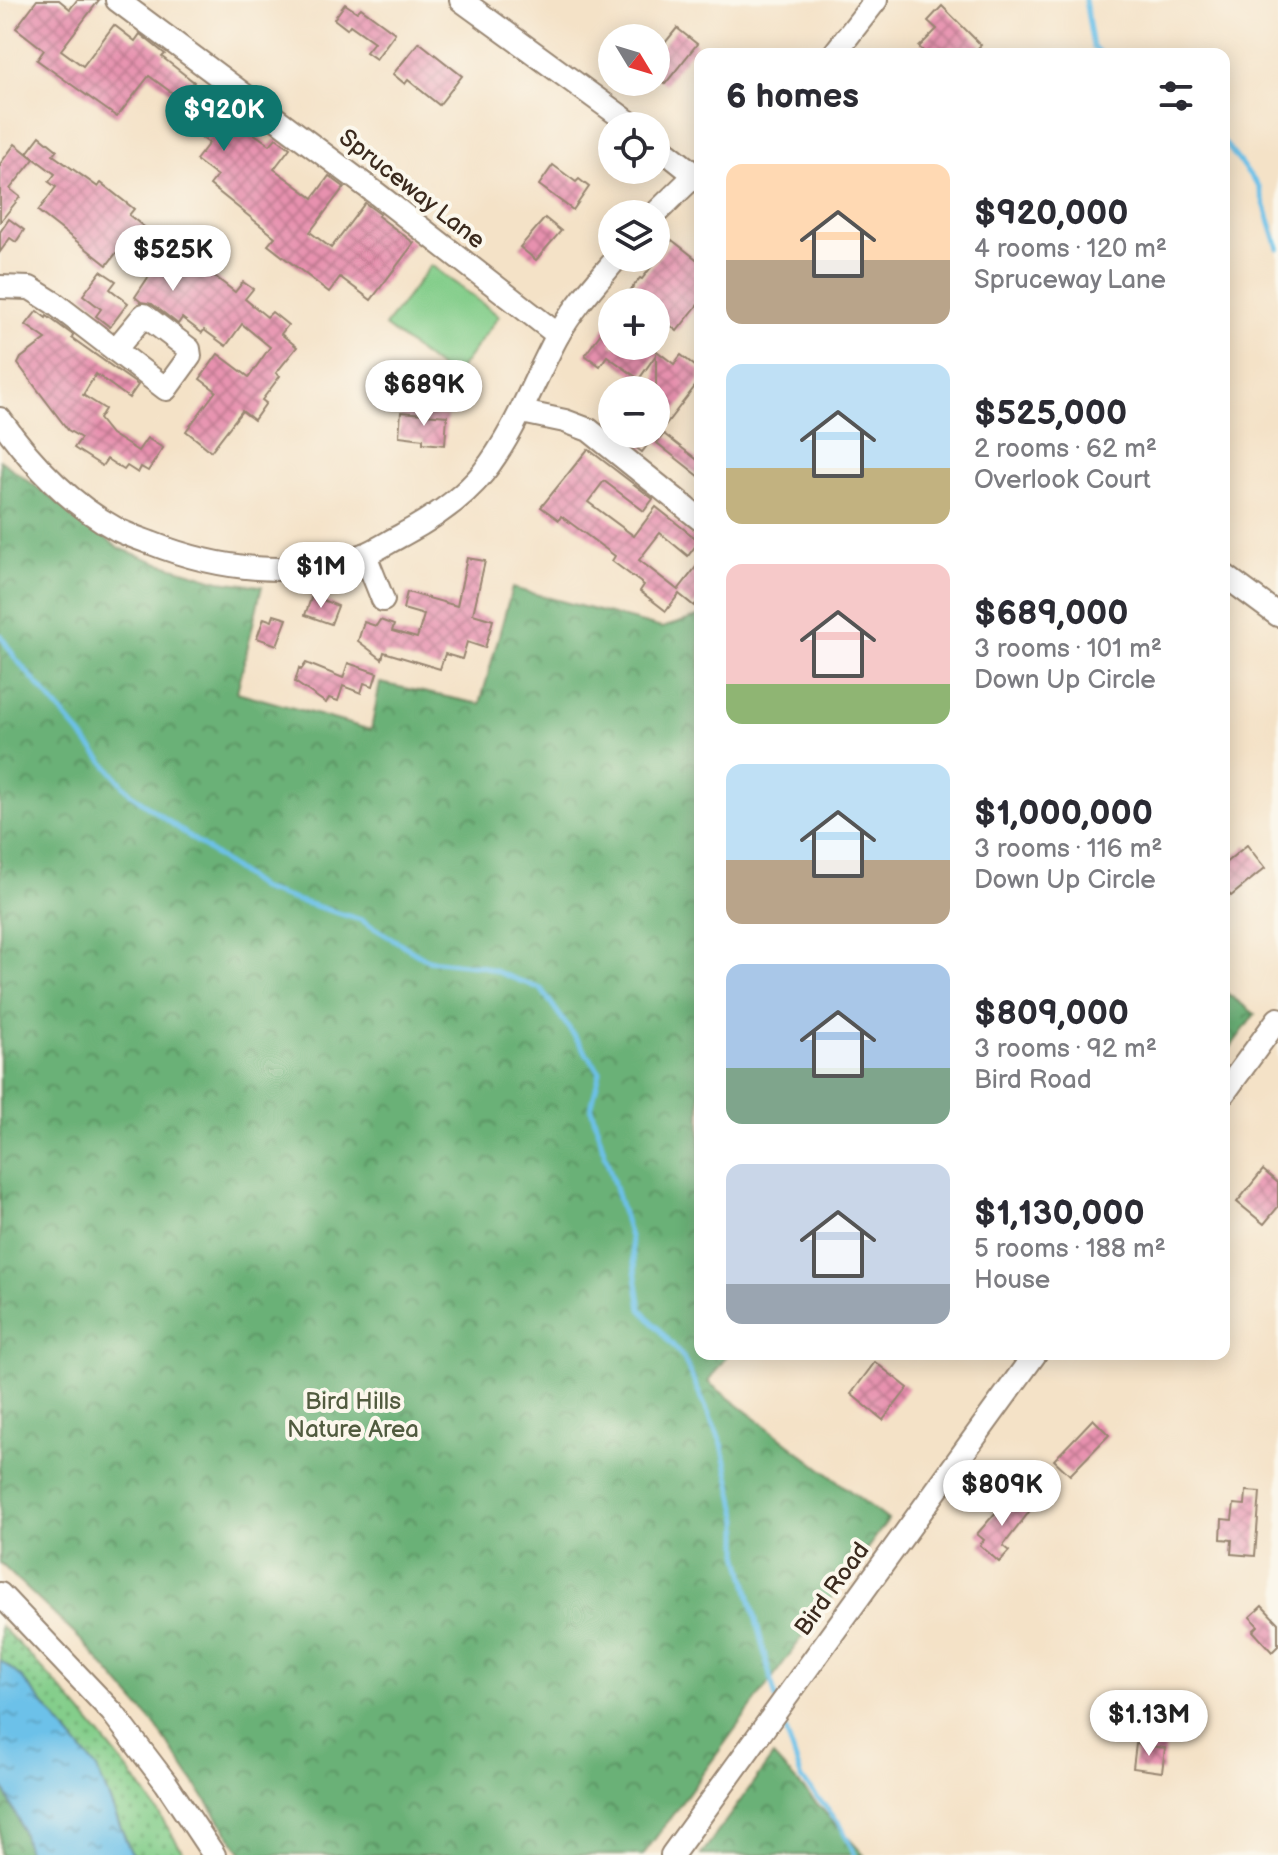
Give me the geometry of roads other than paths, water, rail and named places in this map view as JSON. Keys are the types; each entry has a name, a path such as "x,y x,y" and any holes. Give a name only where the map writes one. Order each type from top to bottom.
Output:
{"street":[{"name":"Spruceway Lane","path":"117,0 377,194 558,335"},
{"path":"461,0 615,112"},
{"path":"839,48 876,0"},
{"path":"670,155 694,174"},
{"path":"670,201 694,180"},
{"path":"0,419 26,455 71,498 118,530 179,554 237,568 298,570 365,555 426,522 455,501 483,473 522,412 558,335 605,272"},
{"path":"0,287 30,288 166,389 190,356 189,349 173,334 144,315 115,350"},
{"path":"522,412 565,421 589,430 694,514"},
{"path":"365,555 383,600"},
{"path":"1230,579 1278,615"},
{"path":"1230,1085 1278,1019"},
{"name":"Bird Road","path":"672,1855 1031,1360"},
{"path":"0,1594 112,1712 166,1783 214,1855"}],"water":[{"path":"0,1660 22,1678 97,1769 132,1855 29,1855 19,1821 0,1780"}],"waterway":[{"path":"1085,0 1094,48"},
{"path":"1230,150 1259,187 1278,248"},
{"path":"0,635 16,659 131,794 263,890 361,920 428,960 482,966 541,989 600,1072 591,1108 630,1237 641,1309 683,1357 722,1444 739,1520 739,1553 776,1699"},
{"path":"781,1716 802,1779 840,1824 855,1855"}],"park label":[{"name":"Bird Hills Nature Area","path":"353,1415"}]}
